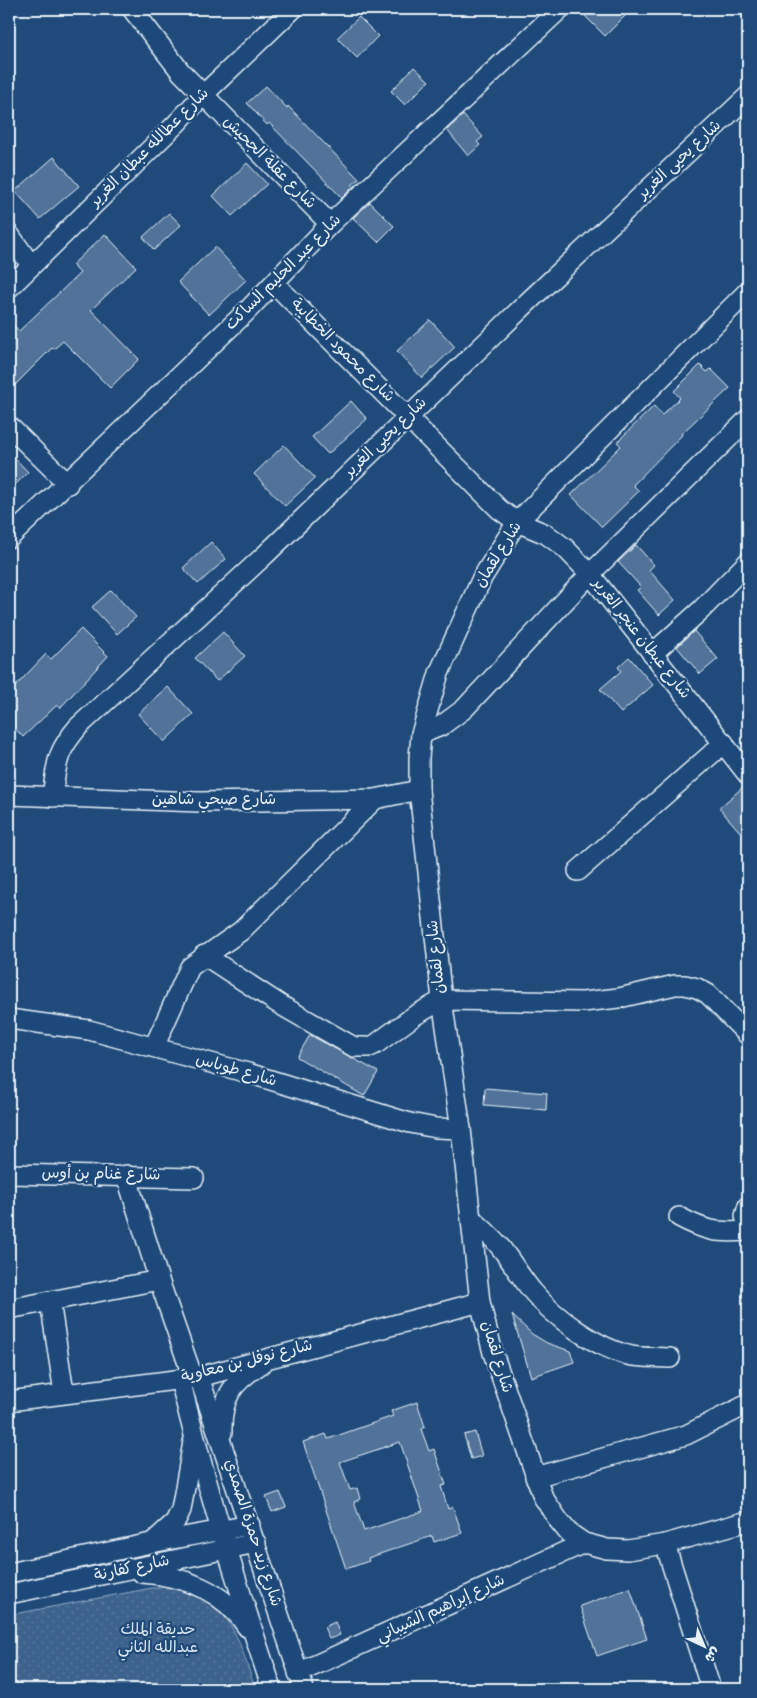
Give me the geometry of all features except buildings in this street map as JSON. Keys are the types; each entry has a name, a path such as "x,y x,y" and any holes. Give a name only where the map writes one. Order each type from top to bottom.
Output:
{"street":[{"name":"شارع عقلة الجحيش","path":"132,9 181,72 330,224"},
{"name":"شارع عطالله عبطان الغرير","path":"9,288 176,124 203,95 293,9"},
{"name":"شارع عبد الحليم الساكت","path":"9,538 68,484 274,283 330,224 560,9"},
{"name":"شارع يحيى الغرير","path":"52,797 60,752 65,742 78,727 264,555 530,300 748,96"},
{"path":"9,234 31,265"},
{"name":"شارع محمود الخطايبة","path":"274,283 483,495 517,522"},
{"name":"شارع لقمان","path":"748,291 517,522 482,578 439,673 421,734 419,758 419,790 442,1000 461,1129 480,1302 493,1353 543,1497 568,1532 584,1543 607,1549 628,1550 665,1544 748,1521"},
{"path":"421,734 441,726 464,710 590,574 748,419"},
{"path":"9,426 68,484"},
{"name":"شارع عبطان عنجر الغرير","path":"517,522 546,534 565,548 590,574 748,775"},
{"path":"652,654 701,610 748,562"},
{"path":"578,871 724,743"},
{"name":"شارع صبحي شاهين","path":"9,795 199,802 375,799 419,790"},
{"path":"154,1047 190,967 241,931 375,799"},
{"path":"204,956 279,1004 354,1047 370,1047 414,1016 442,1000 583,1002 619,998 675,985 697,988 708,994 748,1035"},
{"name":"شارع طوباس","path":"9,1019 88,1030 248,1073 410,1123 436,1128 461,1129"},
{"name":"شارع غنام بن أوس","path":"9,1174 126,1175 194,1178"},
{"path":"126,1175 191,1378"},
{"path":"748,1206 745,1216 748,1226"},
{"path":"679,1217 695,1226 711,1231 748,1231"},
{"path":"472,1219 490,1235 505,1253 534,1294 559,1317 613,1350 633,1356 670,1358"},
{"path":"9,1308 159,1280"},
{"path":"50,1300 64,1393"},
{"name":"شارع نوفل بن معاوية","path":"9,1401 191,1378 480,1302"},
{"path":"222,1444 222,1424 226,1398 240,1379 269,1358"},
{"name":"شارع زيد حمزة الصمدي","path":"191,1378 194,1439 227,1550 272,1689"},
{"name":"شارع زيد حمزة الصمدي","path":"191,1378 222,1444 301,1681"},
{"path":"536,1477 686,1435 748,1404"},
{"path":"151,1543 175,1522 181,1510 194,1439"},
{"name":"شارع كفارنة","path":"9,1573 151,1543 250,1525"},
{"name":"شارع إبراهيم الشيباني","path":"301,1681 584,1543"},
{"name":"شارع كفارنة","path":"9,1594 256,1544"},
{"path":"665,1544 711,1689"},
{"path":"124,1572 155,1574 175,1578 191,1583 218,1596 229,1604 257,1643"}],"green space":[{"name":"حديقة الملك عبدالله الثاني","path":"152,1588 177,1590 197,1595 212,1604 224,1616 234,1631 255,1689 9,1689 9,1615"}]}
